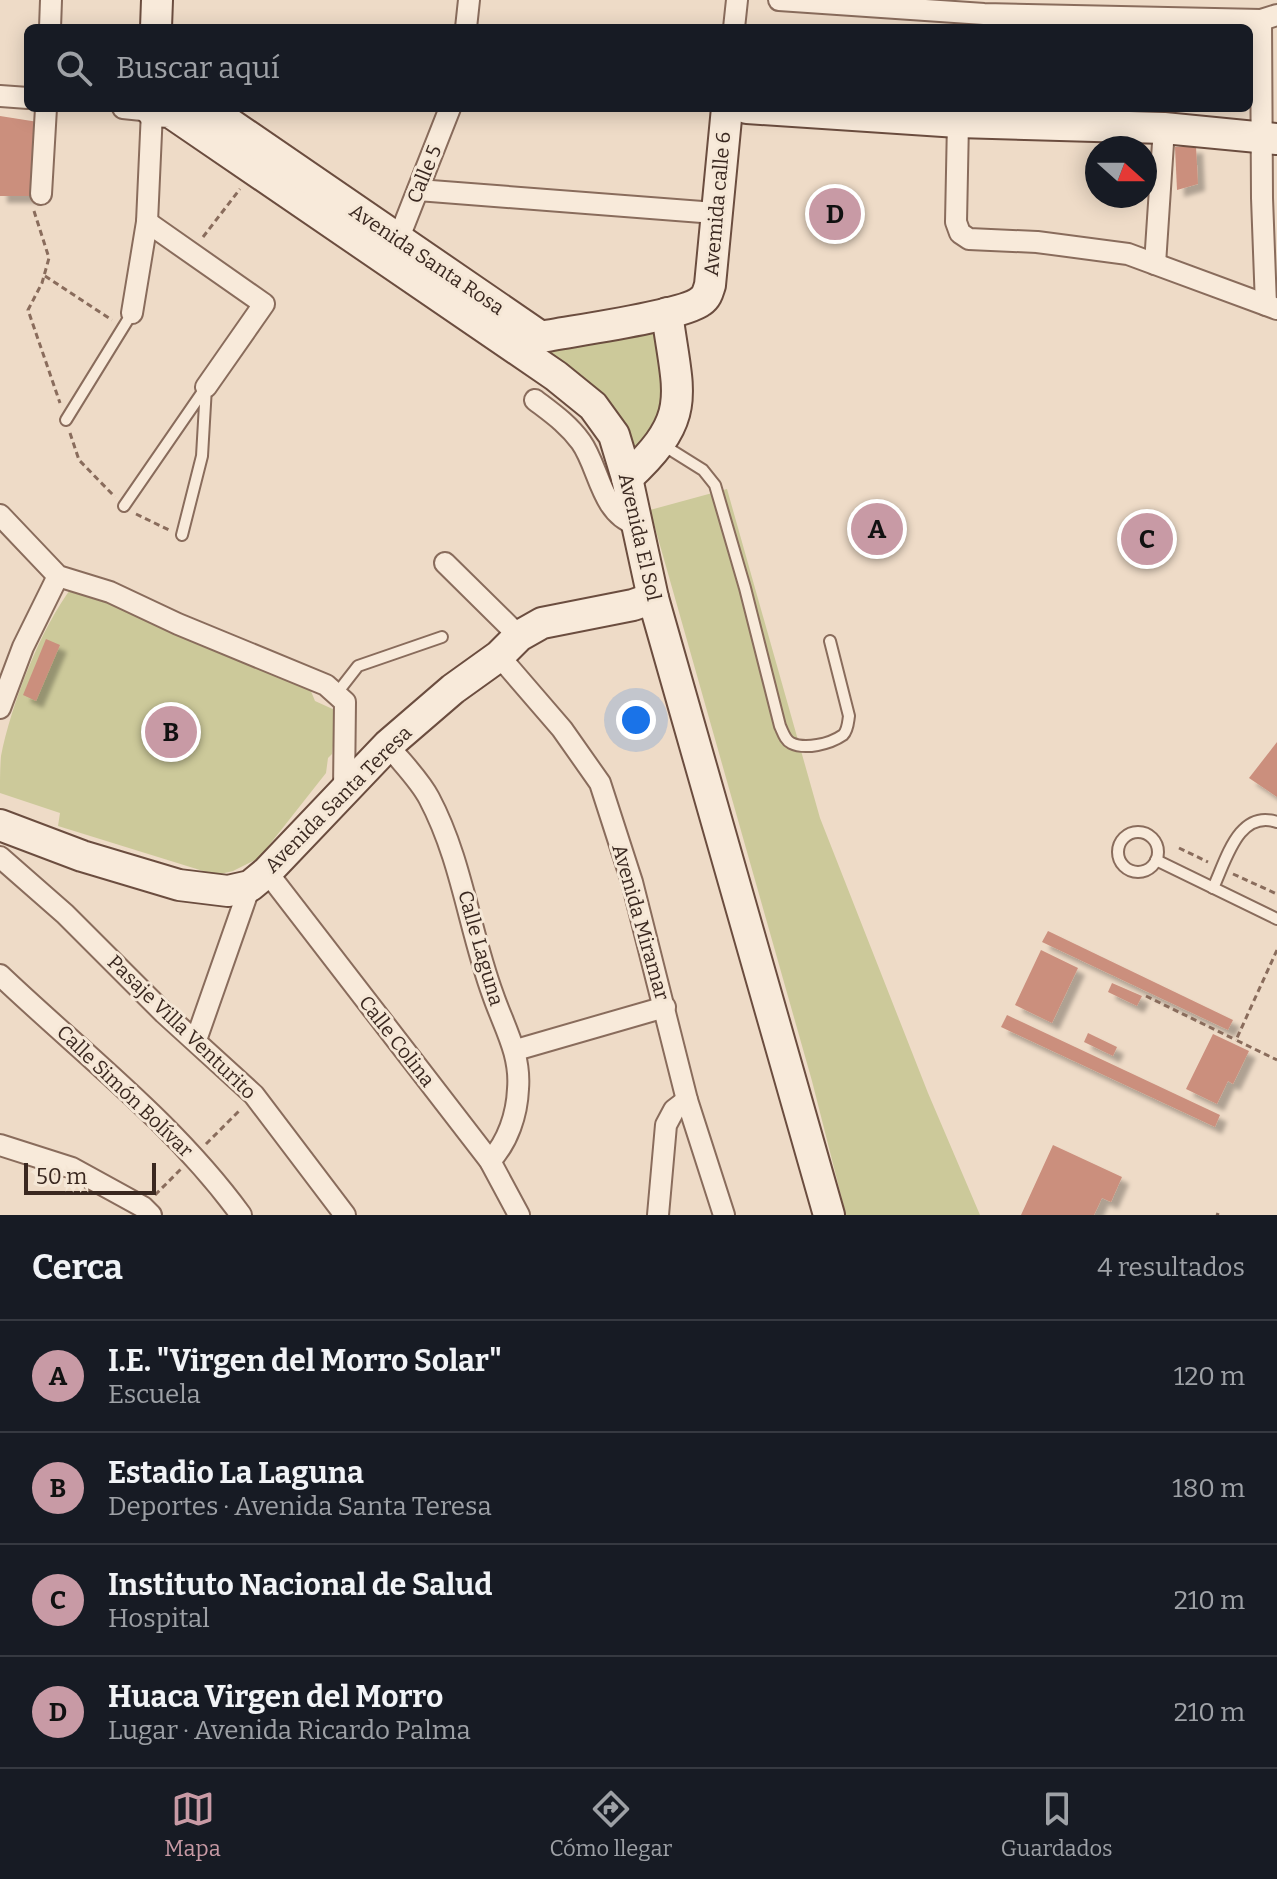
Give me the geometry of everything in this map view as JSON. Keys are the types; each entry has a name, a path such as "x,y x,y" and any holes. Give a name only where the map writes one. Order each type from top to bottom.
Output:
{"street":[{"path":"50,24 51,0"},
{"path":"156,24 157,0"},
{"path":"173,0 173,24"},
{"path":"466,24 469,0"},
{"path":"734,24 737,0"},
{"path":"779,0 1269,18 1272,307 1128,254 1093,247 969,239 960,233 956,222 958,122"},
{"path":"0,96 24,98"},
{"path":"41,194 46,112"},
{"path":"128,321 147,222 143,112"},
{"name":"Avenida El Sol","path":"170,112 556,376 593,406 614,435 627,478 653,598 829,1215"},
{"name":"Avenida Santa Rosa","path":"213,112 541,337 667,313 693,306 705,299"},
{"name":"Calle 5","path":"398,240 448,112"},
{"name":"Avemida calle 6","path":"705,299 710,285 727,112"},
{"path":"807,112 958,122 1164,128 1270,137"},
{"path":"1155,264 1164,128"},
{"path":"418,190 715,213"},
{"path":"147,222 264,304 206,387"},
{"path":"627,478 661,444 674,422 678,395 667,313"},
{"path":"535,400 569,426 584,446 602,488 618,514 635,524"},
{"path":"0,515 58,576 110,592 178,624 326,685 337,693 345,702 344,789"},
{"name":"Avenida Miramar","path":"445,563 509,646 600,783 632,882 687,1100 724,1215"},
{"path":"0,708 23,647 58,576"},
{"name":"Avenida Santa Teresa","path":"0,825 82,856 179,885 228,891 259,879 388,745 453,689 542,623 633,605 653,598"},
{"name":"Calle Laguna","path":"388,745 428,795 456,858 492,995 516,1050 519,1089 509,1133 490,1161"},
{"name":"Pasaje Villa Venturito","path":"0,857 65,914 164,1013 254,1095 345,1215"},
{"path":"196,1040 259,879"},
{"name":"Calle Colina","path":"259,879 490,1161 519,1215"},
{"path":"0,1002 2,977"},
{"name":"Calle Simón Bolívar","path":"2,977 145,1108 194,1157 241,1215"},
{"path":"516,1050 665,1007"},
{"path":"658,1215 666,1125 674,1110 687,1100"},
{"path":"0,1145 72,1168 143,1207 151,1215"}],"lane":[{"path":"66,420 128,321"},
{"path":"124,506 206,387"},
{"path":"182,535 202,456 206,387"},
{"path":"661,444 703,470 715,485 780,726 791,743 812,747 843,735 847,728 849,716 830,641"},
{"path":"337,693 358,666 442,637"},
{"path":"1213,888 1238,834 1260,819 1277,822"},
{"path":"1156,860 1277,919"}],"path":[{"path":"191,253 254,170"},
{"path":"45,276 128,321"},
{"path":"1236,1040 1277,950"},
{"path":"1146,996 1277,1060"}],"shaded area":[{"path":"659,327 666,413 632,460 547,352"},
{"path":"727,489 820,818 928,1093 980,1215 846,1215 812,1081 650,510"},
{"path":"73,586 308,684 315,701 337,711 332,754 328,758 326,773 259,858 233,871 216,875 58,826 60,813 0,793 1,756 20,691 39,644"}],"building":[{"path":"0,116 38,122 36,196 0,196"},
{"path":"1196,146 1198,184 1177,190 1175,147"},
{"path":"46,639 60,645 36,701 23,695"},
{"path":"1277,742 1277,797 1249,778"},
{"path":"1048,931 1233,1020 1228,1030 1042,942"},
{"path":"1041,950 1078,968 1052,1023 1015,1005"},
{"path":"1112,983 1142,996 1137,1006 1108,992"},
{"path":"1007,1015 1220,1115 1215,1127 1001,1027"},
{"path":"1088,1033 1117,1047 1113,1056 1084,1042"},
{"path":"1213,1034 1249,1051 1233,1084 1228,1081 1217,1104 1186,1089"},
{"path":"1053,1145 1122,1177 1111,1202 1102,1198 1094,1215 1021,1215"}],"place":[{"name":"Huaca Virgen del Morro","path":"835,214"},
{"name":"I.E. \"Virgen del Morro Solar\"","path":"877,529"},
{"name":"Instituto Nacional de Salud","path":"1147,539"},
{"name":"Estadio La Laguna","path":"171,732"}]}
